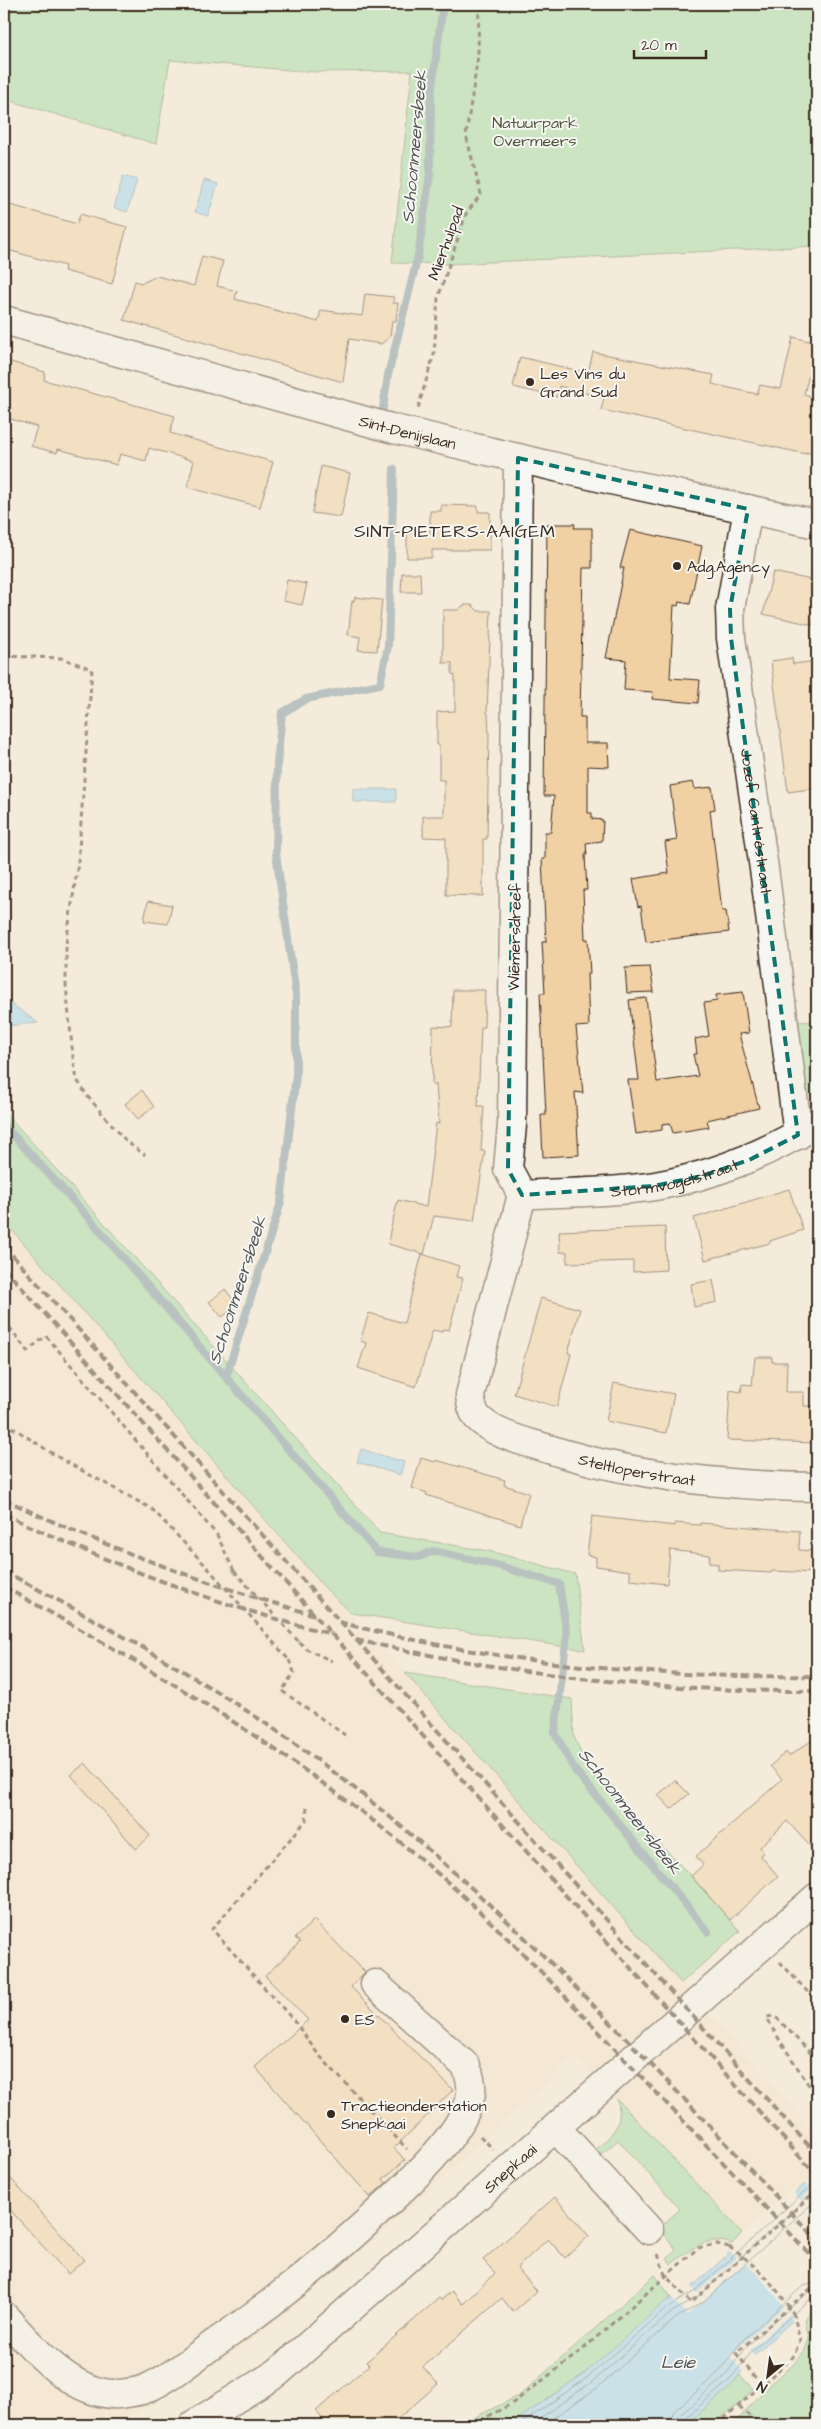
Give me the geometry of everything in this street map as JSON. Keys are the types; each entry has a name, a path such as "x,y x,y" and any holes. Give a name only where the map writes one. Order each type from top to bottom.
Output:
{"street":[{"name":"Sint-Denijslaan","path":"4,320 410,433 817,524"},
{"name":"Wiemersdreef","path":"518,458 512,1125 508,1169 522,1195"},
{"name":"Jozef Cantréstraat","path":"748,509 730,609 731,638 763,866 808,1129"},
{"name":"Stormvogelstraat","path":"522,1195 654,1186 682,1180 749,1160 808,1129"},
{"name":"Steltloperstraat","path":"522,1195 470,1395 471,1406 476,1415 498,1431 581,1460 674,1478 731,1484 817,1487"},
{"name":"Snepkaai","path":"192,2425 277,2373 817,1897"},
{"path":"4,2316 50,2364 70,2378 93,2390 117,2394 144,2390 180,2368 279,2298 363,2227 424,2168 463,2118 473,2084 466,2066 375,1984"},
{"path":"556,2128 649,2230"}],"path":[{"name":"Mierhulpad","path":"410,433 434,354 438,298 466,214 481,194 466,135 478,56 479,4"},
{"path":"4,656 61,658 92,669 78,863 66,944 66,985 73,1057 76,1080 88,1097 127,1142 144,1155"},
{"path":"4,1320 27,1351 46,1336 217,1535 234,1571 299,1642 308,1650 332,1661"},
{"path":"4,1422 61,1459 152,1510 207,1567 290,1660 294,1672 282,1691 346,1735"},
{"path":"307,1807 306,1820 212,1929 295,2022 318,2054 424,2168"},
{"path":"763,1943 817,2002"},
{"path":"817,2060 778,2019 773,2016 767,2017 772,2028 817,2098"},
{"path":"476,2131 492,2148"},
{"path":"665,2275 691,2303 817,2190"},
{"path":"472,2425 513,2403 582,2350 685,2258 707,2244 729,2247 752,2263 773,2284 794,2314 800,2332 798,2349 782,2367 717,2425"},
{"path":"761,2385 736,2353 817,2282"},
{"path":"738,2407 760,2425"}],"highlighted area":[{"path":"518,458 748,509 730,609 731,638 798,1135 749,1160 702,1176 654,1186 522,1195 508,1169"}],"shaded area":[{"path":"4,1221 325,1588 405,1673 817,2135 817,2173 806,2184 790,2189 742,2233 575,2056 376,2239 266,2330 168,2396 114,2425 4,2425"}],"green space":[{"name":"Natuurpark Overmeers","path":"4,4 817,4 817,246 450,264 392,263 412,71 313,72 170,60 156,144 4,99"},
{"path":"797,1021 817,1022 817,1098 804,1088"},
{"path":"4,1111 380,1533 489,1551 575,1574 585,1650 351,1613 325,1588 4,1221"},
{"path":"405,1673 572,1699 574,1737 589,1771 691,1876 740,1931 681,1983"},
{"path":"617,2099 742,2233 732,2244 723,2241 707,2242 692,2249 671,2264 667,2258 676,2249 659,2228 680,2209 618,2140 597,2158 594,2151 607,2139 618,2122 619,2108"},
{"path":"655,2275 671,2297 585,2373 510,2425 459,2425 520,2395"},
{"path":"813,2309 817,2313 817,2425 733,2425 771,2383 792,2366 805,2350 809,2339 805,2320"},
{"path":"740,2375 753,2389 741,2403 711,2425 685,2425 730,2387"}],"water":[{"path":"123,176 137,180 127,212 114,208"},
{"path":"204,180 218,184 208,216 195,212"},
{"path":"353,789 396,789 396,802 353,802"},
{"path":"5,999 38,1023 4,1026"},
{"path":"361,1449 404,1462 400,1475 357,1462"},
{"name":"Leie","path":"817,2173 817,2299 756,2353 730,2387 685,2425 510,2425 585,2373 665,2302 691,2288"}],"pier":[{"path":"817,2171 817,2198 808,2207 817,2218 817,2302 794,2323 789,2315 750,2350 756,2358 744,2373 729,2356 784,2306 759,2276 745,2263 687,2315 671,2297 690,2286 697,2293 737,2257 728,2251 793,2192 801,2200 811,2190 804,2182"}],"building":[{"path":"4,203 77,224 80,214 127,227 112,284 64,271 65,266 4,249"},
{"path":"202,256 223,261 217,286 237,291 235,299 318,322 321,310 362,316 365,294 394,297 393,303 398,303 396,321 392,321 390,337 381,344 349,339 343,382 124,320 135,281 142,283 157,276 194,286"},
{"path":"793,337 817,343 804,394 817,398 817,455 601,410 604,398 559,386 557,397 513,387 520,357 588,373 593,352 714,375 712,384 757,394 760,385 781,389"},
{"path":"4,360 45,372 44,380 175,416 170,433 273,462 260,507 187,487 194,461 149,448 146,461 120,454 117,465 58,449 57,453 31,446 37,427 4,417"},
{"path":"321,466 350,473 341,517 312,513"},
{"path":"441,505 478,506 478,512 490,512 490,550 432,550 432,558 407,558 407,533 430,534 430,511 441,511"},
{"path":"547,524 575,524 574,528 592,528 592,568 583,568 580,717 585,717 585,743 608,743 609,767 588,766 588,813 592,813 592,819 603,820 602,841 586,843 587,855 585,855 587,890 583,890 585,939 588,939 590,974 587,974 589,1026 576,1027 583,1093 575,1092 579,1155 543,1157 541,1115 546,1115 540,993 545,993 542,942 546,942 542,859 545,859 545,832 551,832 554,796 544,796"},
{"path":"630,530 702,546 690,604 679,602 678,606 674,605 670,678 700,680 698,703 652,699 653,692 624,690 626,660 606,658 624,568 620,568"},
{"path":"773,572 817,581 817,619 814,618 813,625 763,614"},
{"path":"402,573 420,573 421,592 401,592"},
{"path":"287,580 307,584 302,605 283,601"},
{"path":"355,597 382,600 377,651 358,650 360,637 348,635 352,601 354,601"},
{"path":"464,605 472,605 478,611 491,611 487,713 489,734 487,839 483,839 483,896 446,895 446,838 423,837 423,816 444,816 444,780 439,780 437,712 455,711 455,675 452,674 452,663 443,663 443,610 458,610"},
{"path":"792,658 793,664 817,661 817,788 788,792 771,661"},
{"path":"693,782 695,789 712,787 715,809 710,810 722,911 726,911 729,932 646,942 641,906 638,907 633,879 669,873 665,842 677,840 670,786"},
{"path":"148,901 172,905 168,924 144,921"},
{"path":"650,967 654,992 627,993 625,968"},
{"path":"453,990 485,990 484,1027 481,1027 478,1106 484,1106 481,1151 485,1151 474,1221 434,1216 424,1254 388,1244 398,1200 426,1207 436,1123 439,1124 436,1085 432,1085 433,1026 452,1027"},
{"path":"743,992 749,1033 739,1034 759,1108 707,1120 709,1127 673,1133 670,1123 662,1124 662,1130 636,1134 628,1080 639,1080 629,1000 646,998 657,1082 698,1076 693,1054 697,1054 695,1039 709,1036 704,1003 717,1001 716,995"},
{"path":"142,1090 154,1107 138,1119 125,1104"},
{"path":"789,1189 803,1230 770,1241 770,1243 705,1260 694,1218"},
{"path":"665,1227 666,1270 633,1272 633,1261 567,1263 567,1252 560,1252 559,1231"},
{"path":"422,1254 459,1266 456,1277 463,1278 449,1330 443,1329 442,1332 433,1330 416,1387 358,1368 366,1343 360,1341 369,1313 404,1323"},
{"path":"713,1280 717,1302 694,1307 691,1284"},
{"path":"225,1289 238,1306 222,1317 209,1302"},
{"path":"541,1298 580,1309 568,1353 571,1354 557,1407 514,1394"},
{"path":"755,1357 772,1357 772,1362 787,1362 786,1392 804,1392 804,1406 817,1406 817,1443 727,1440 730,1390 741,1392 742,1384 752,1385"},
{"path":"614,1383 674,1394 666,1433 606,1421"},
{"path":"421,1458 435,1462 436,1460 505,1480 504,1485 529,1493 520,1525 426,1495 427,1493 412,1488"},
{"path":"592,1516 675,1526 675,1523 700,1525 700,1523 800,1531 799,1550 817,1551 817,1573 718,1570 718,1564 709,1563 710,1555 670,1550 667,1584 630,1580 630,1571 596,1566 596,1557 587,1555"},
{"path":"817,1737 817,1854 787,1821 760,1847 764,1852 760,1855 778,1876 730,1920 691,1876 703,1865 696,1856 782,1779 770,1766 786,1752 789,1756"},
{"path":"85,1763 150,1836 136,1849 71,1775"},
{"path":"675,1780 689,1794 671,1809 658,1795"},
{"path":"314,1920 365,1972 351,1987 453,2090 394,2148 405,2160 383,2179 386,2183 370,2197 255,2067 308,2020 265,1976 300,1942 295,1938"},
{"path":"4,2171 84,2260 68,2274 4,2203"},
{"path":"555,2197 589,2236 565,2258 548,2239 517,2268 537,2291 513,2312 502,2298 423,2367 438,2384 391,2425 327,2425 316,2411 369,2365 366,2362 439,2298 441,2300 452,2291 463,2304 495,2273 483,2260"}],"waterway":[{"name":"Schoonmeersbeek","path":"383,408 388,375 418,256 430,174 431,95 443,4"},
{"name":"Schoonmeersbeek","path":"226,1377 281,1202 296,1075 296,996 276,853 277,764 282,713 306,699 380,684 388,646 394,469"},
{"name":"Schoonmeersbeek","path":"4,1125 87,1216 377,1552 419,1557 433,1551 496,1565 559,1584 567,1634 555,1733 574,1769 708,1932"}],"railway":[{"path":"4,1246 817,2155"},
{"path":"4,1268 817,2176"},
{"path":"4,1499 42,1517 157,1564 235,1591 315,1615"},
{"path":"4,1514 124,1567 206,1597 332,1634"},
{"path":"4,1571 135,1643 221,1694 304,1750 408,1832 530,1943 589,2001 817,2240"},
{"path":"4,1587 122,1653 236,1724 292,1761 400,1842 475,1907 542,1973 817,2262"},
{"path":"339,1622 457,1648 576,1666 697,1675 817,1676"},
{"path":"356,1640 471,1662 585,1679 701,1688 817,1691"}],"place":[{"name":"Les Vins du Grand Sud","path":"530,382"},
{"name":"Adg.Agency","path":"677,566"},
{"name":"ES","path":"345,2019"},
{"name":"Tractieonderstation Snepkaai","path":"331,2114"}],"district":[{"name":"SINT-PIETERS-AAIGEM","path":"455,531"}]}
